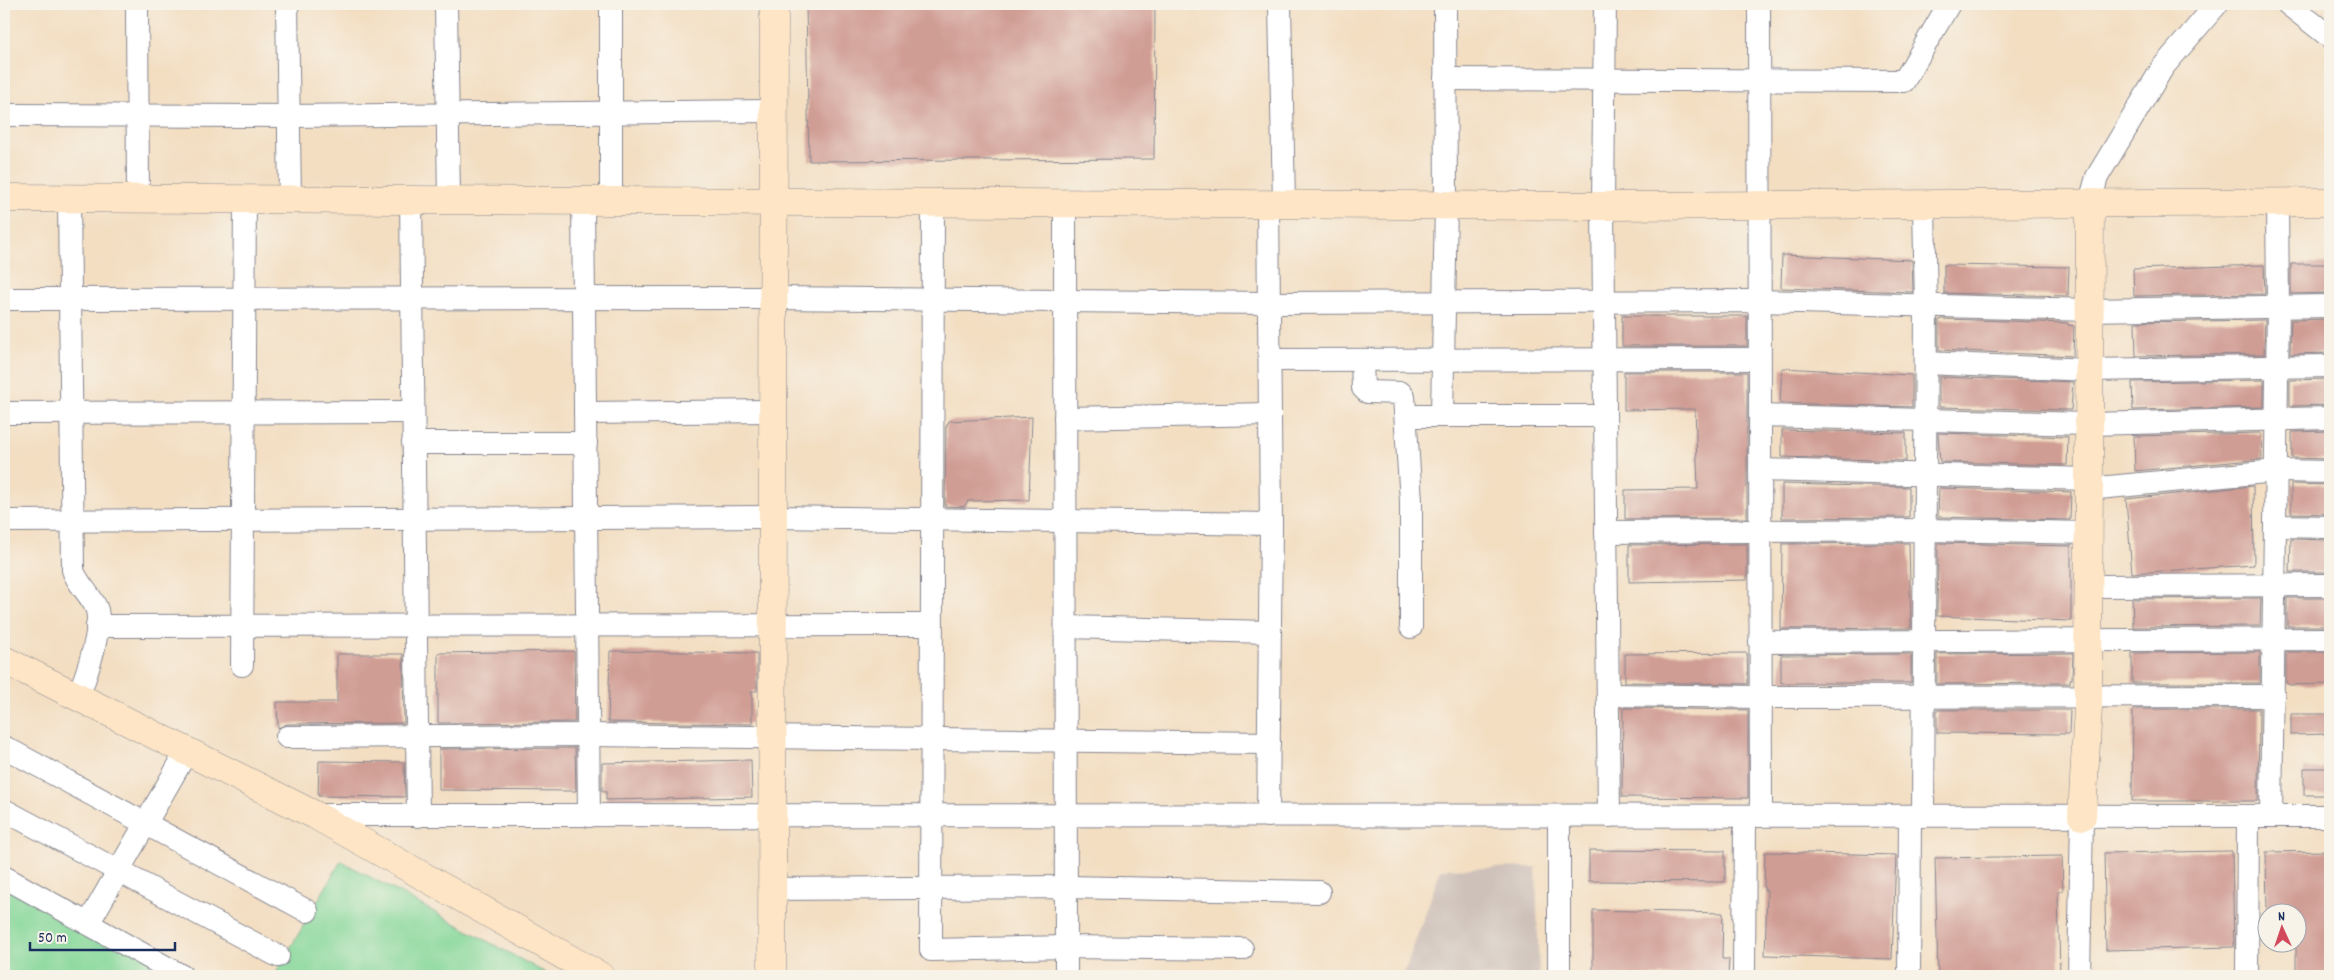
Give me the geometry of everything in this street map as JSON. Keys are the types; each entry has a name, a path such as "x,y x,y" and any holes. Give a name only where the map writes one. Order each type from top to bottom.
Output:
{"street":[{"path":"137,4 138,198"},
{"path":"287,4 290,198"},
{"path":"446,4 446,114 449,199"},
{"path":"611,4 611,200"},
{"path":"772,976 774,4"},
{"path":"1268,816 1271,524 1269,302 1276,204 1280,4"},
{"path":"1442,415 1446,205 1445,4"},
{"path":"1605,4 1603,206 1609,816"},
{"path":"1744,976 1760,697 1759,4"},
{"path":"1446,79 1904,81 1949,4"},
{"path":"2079,976 2082,816 2088,696 2090,202 2097,177 2163,66 2217,4"},
{"path":"2288,4 2330,37"},
{"path":"4,115 288,116 774,111"},
{"path":"4,198 1603,206 2330,202"},
{"path":"69,198 70,521 72,570 75,578 97,609 97,626 90,666 78,697"},
{"path":"242,666 245,198"},
{"path":"410,199 418,816"},
{"path":"583,200 589,816"},
{"path":"933,202 930,739 931,950 1066,946 1242,949"},
{"path":"2271,816 2278,306 2277,202"},
{"path":"1065,203 1066,976"},
{"path":"1909,976 1916,816 1924,697 1926,306 1924,205"},
{"path":"4,299 774,298 1269,302 1759,301 2089,310 2330,306"},
{"path":"1270,360 1759,359"},
{"path":"1362,360 1364,388 1367,392 1401,392 1404,396 1411,501 1411,627"},
{"path":"1926,363 2089,370 2330,366"},
{"path":"585,414 773,411"},
{"path":"4,413 413,412"},
{"path":"1065,418 1270,414"},
{"path":"1406,416 1605,416"},
{"path":"1760,416 2089,424 2330,418"},
{"path":"413,443 586,443"},
{"path":"1760,470 1925,474 2088,484 2276,471 2330,472"},
{"path":"4,521 773,517 1271,524"},
{"path":"2275,526 2330,527"},
{"path":"1606,532 1924,530 2089,533"},
{"path":"2088,586 2330,585"},
{"path":"97,626 416,624 931,625"},
{"path":"1066,628 1270,632"},
{"path":"1760,642 2330,640"},
{"path":"5,664 78,697 316,815 600,976"},
{"path":"1608,695 1760,697 2273,696"},
{"path":"287,737 588,735 1269,743"},
{"path":"4,747 307,910"},
{"path":"88,924 187,751"},
{"path":"4,810 278,956"},
{"path":"316,815 2330,816"},
{"path":"1559,816 1559,976"},
{"path":"2247,976 2248,816"},
{"path":"4,877 182,976"},
{"path":"772,889 1066,886 1319,892"}],"shaded area":[{"path":"1536,867 1539,976 1403,976 1441,869"}],"green space":[{"path":"341,861 551,976 274,976"},
{"path":"4,873 192,976 4,976"}],"building":[{"path":"806,4 1155,4 1154,159 809,161"},
{"path":"1782,255 1912,260 1913,292 1781,288"},
{"path":"2291,264 2330,264 2330,293 2291,294"},
{"path":"1944,265 2069,267 2068,296 1944,293"},
{"path":"2264,265 2265,294 2134,296 2133,269"},
{"path":"1622,316 1747,316 1747,346 1622,346"},
{"path":"2330,319 2330,353 2290,354 2291,320"},
{"path":"1939,320 2068,323 2068,325 2074,326 2073,356 1939,350"},
{"path":"2265,320 2264,354 2136,356 2135,322"},
{"path":"1782,368 1912,375 1912,407 1780,403"},
{"path":"1624,372 1747,372 1747,518 1625,519 1625,490 1698,489 1695,409 1624,410"},
{"path":"1939,377 2073,382 2071,410 1939,407"},
{"path":"2330,379 2330,405 2290,406 2290,380"},
{"path":"2264,380 2264,407 2133,410 2132,382"},
{"path":"1032,417 1029,500 968,501 964,507 945,506 946,427 949,421"},
{"path":"1782,430 1906,433 1906,461 1782,457"},
{"path":"2330,431 2330,459 2292,458 2292,432"},
{"path":"1938,433 2068,437 2067,465 1940,462"},
{"path":"2261,433 2262,459 2135,471 2134,436"},
{"path":"1782,484 1909,487 1909,517 1782,518"},
{"path":"2291,484 2330,485 2330,514 2291,513"},
{"path":"2253,486 2254,565 2132,573 2126,499"},
{"path":"1939,488 2071,492 2070,520 1938,517"},
{"path":"2291,539 2330,540 2330,572 2290,572"},
{"path":"1909,543 1911,628 1781,629 1782,544"},
{"path":"1938,543 2071,546 2071,621 1937,616"},
{"path":"1747,544 1747,580 1629,582 1629,545"},
{"path":"2261,598 2260,626 2133,627 2132,599"},
{"path":"2287,598 2330,598 2330,626 2287,626"},
{"path":"574,651 575,722 438,723 438,653"},
{"path":"610,651 757,653 757,691 752,691 752,724 608,722"},
{"path":"2260,652 2260,683 2132,683 2132,653"},
{"path":"2286,652 2330,652 2330,684 2290,685 2286,683"},
{"path":"1747,653 1748,684 1625,682 1625,654"},
{"path":"2073,653 2072,679 2070,679 2070,683 1937,684 1937,654"},
{"path":"337,654 403,654 404,723 287,724 278,728 277,702 337,702"},
{"path":"1911,654 1911,683 1781,683 1781,655"},
{"path":"1623,708 1748,710 1748,798 1622,797"},
{"path":"2133,709 2259,709 2258,801 2132,801"},
{"path":"1937,710 2070,710 2069,734 1937,733"},
{"path":"2291,714 2330,714 2330,734 2291,735"},
{"path":"575,748 576,791 439,790 439,749"},
{"path":"751,760 752,797 606,800 606,791 602,791 602,763"},
{"path":"319,761 404,762 405,797 318,796"},
{"path":"2304,768 2330,768 2330,795 2304,795"},
{"path":"1589,850 1725,851 1725,882 1589,881"},
{"path":"2232,851 2234,947 2106,950 2104,853"},
{"path":"2330,851 2330,976 2296,976 2296,952 2306,952 2306,902 2267,902 2266,852"},
{"path":"1765,852 1896,855 1892,959 1765,955 1767,890 1764,890"},
{"path":"2062,856 2063,891 2058,891 2060,976 1938,976 1935,858"},
{"path":"1593,910 1723,913 1722,959 1729,959 1728,976 1593,976"}]}
